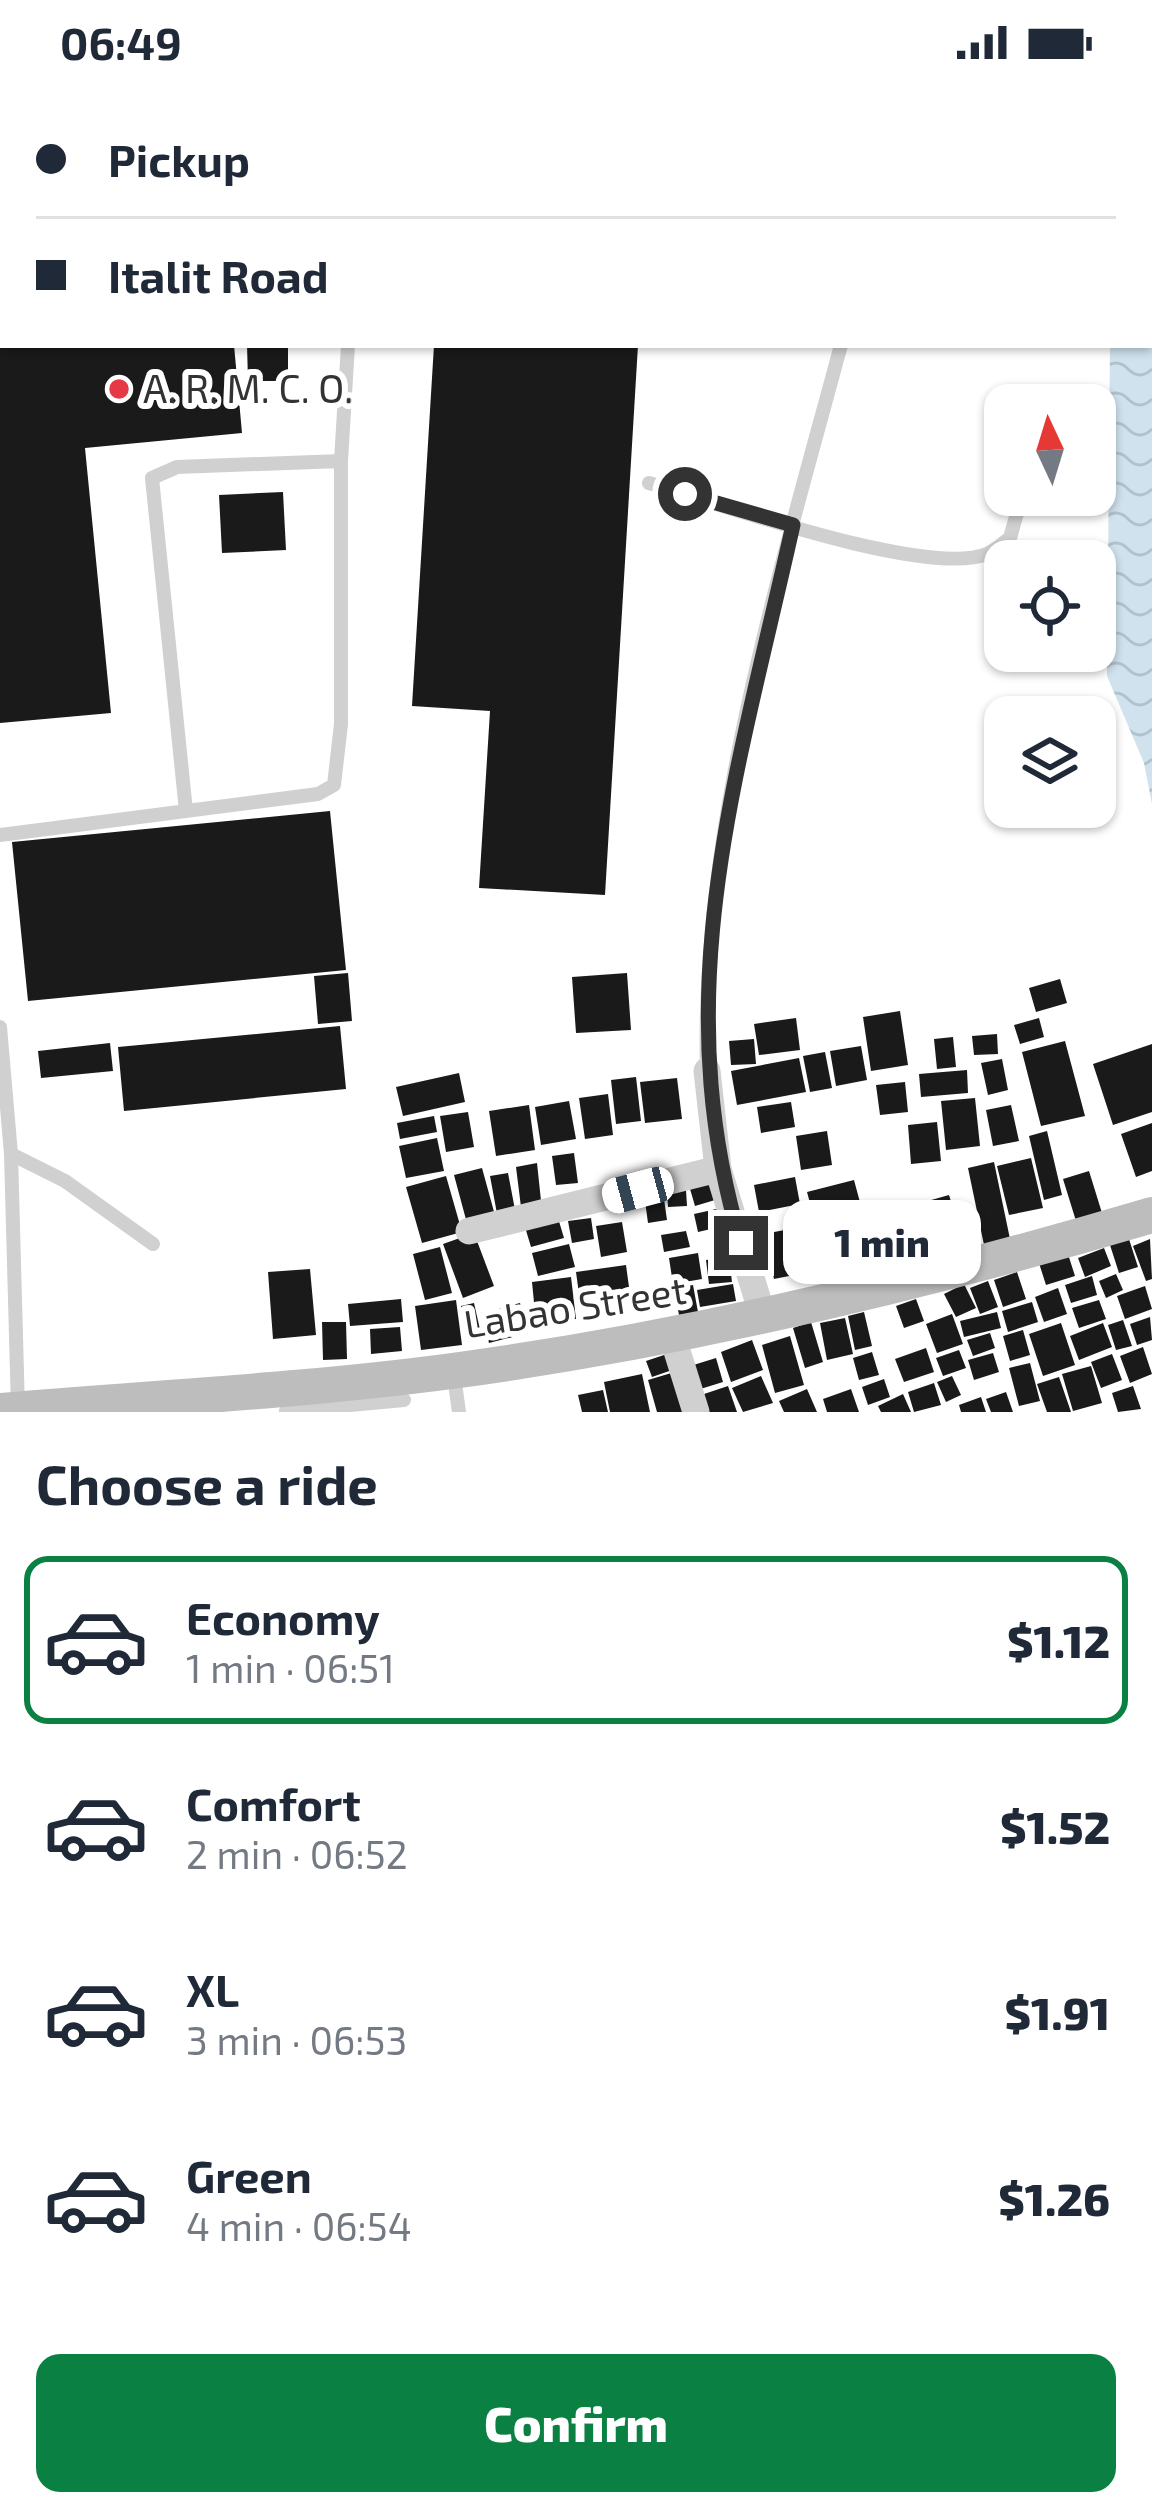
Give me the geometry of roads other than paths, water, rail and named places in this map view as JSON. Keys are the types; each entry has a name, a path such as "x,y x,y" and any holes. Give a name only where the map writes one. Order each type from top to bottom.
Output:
{"main road":[{"name":"Labao Street","path":"9,1410 286,1404 404,1396 453,1370 763,1317 1152,1215"}],"street":[{"path":"706,1071 718,1169 763,1317"},
{"path":"469,1231 718,1169"},
{"path":"672,1335 696,1412"}],"lane":[{"path":"0,835 318,794 334,785 341,724 341,461 348,348"},
{"path":"706,1071 704,993 716,881 793,525 841,348"},
{"path":"186,811 152,478 177,466 341,461"},
{"path":"649,483 879,548 957,558 987,554 1010,538 1016,516"},
{"path":"0,1028 11,1154 9,1410"},
{"path":"11,1154 65,1180 154,1244"},
{"path":"453,1370 459,1412"}],"water":[{"path":"1110,348 1152,348 1152,804 1144,763 1107,676 1107,672 1116,672 1116,540 1108,540 1108,516 1116,516 1116,384 1110,384"}],"place":[{"name":"A. R. M. C. O.","path":"119,389"}]}
